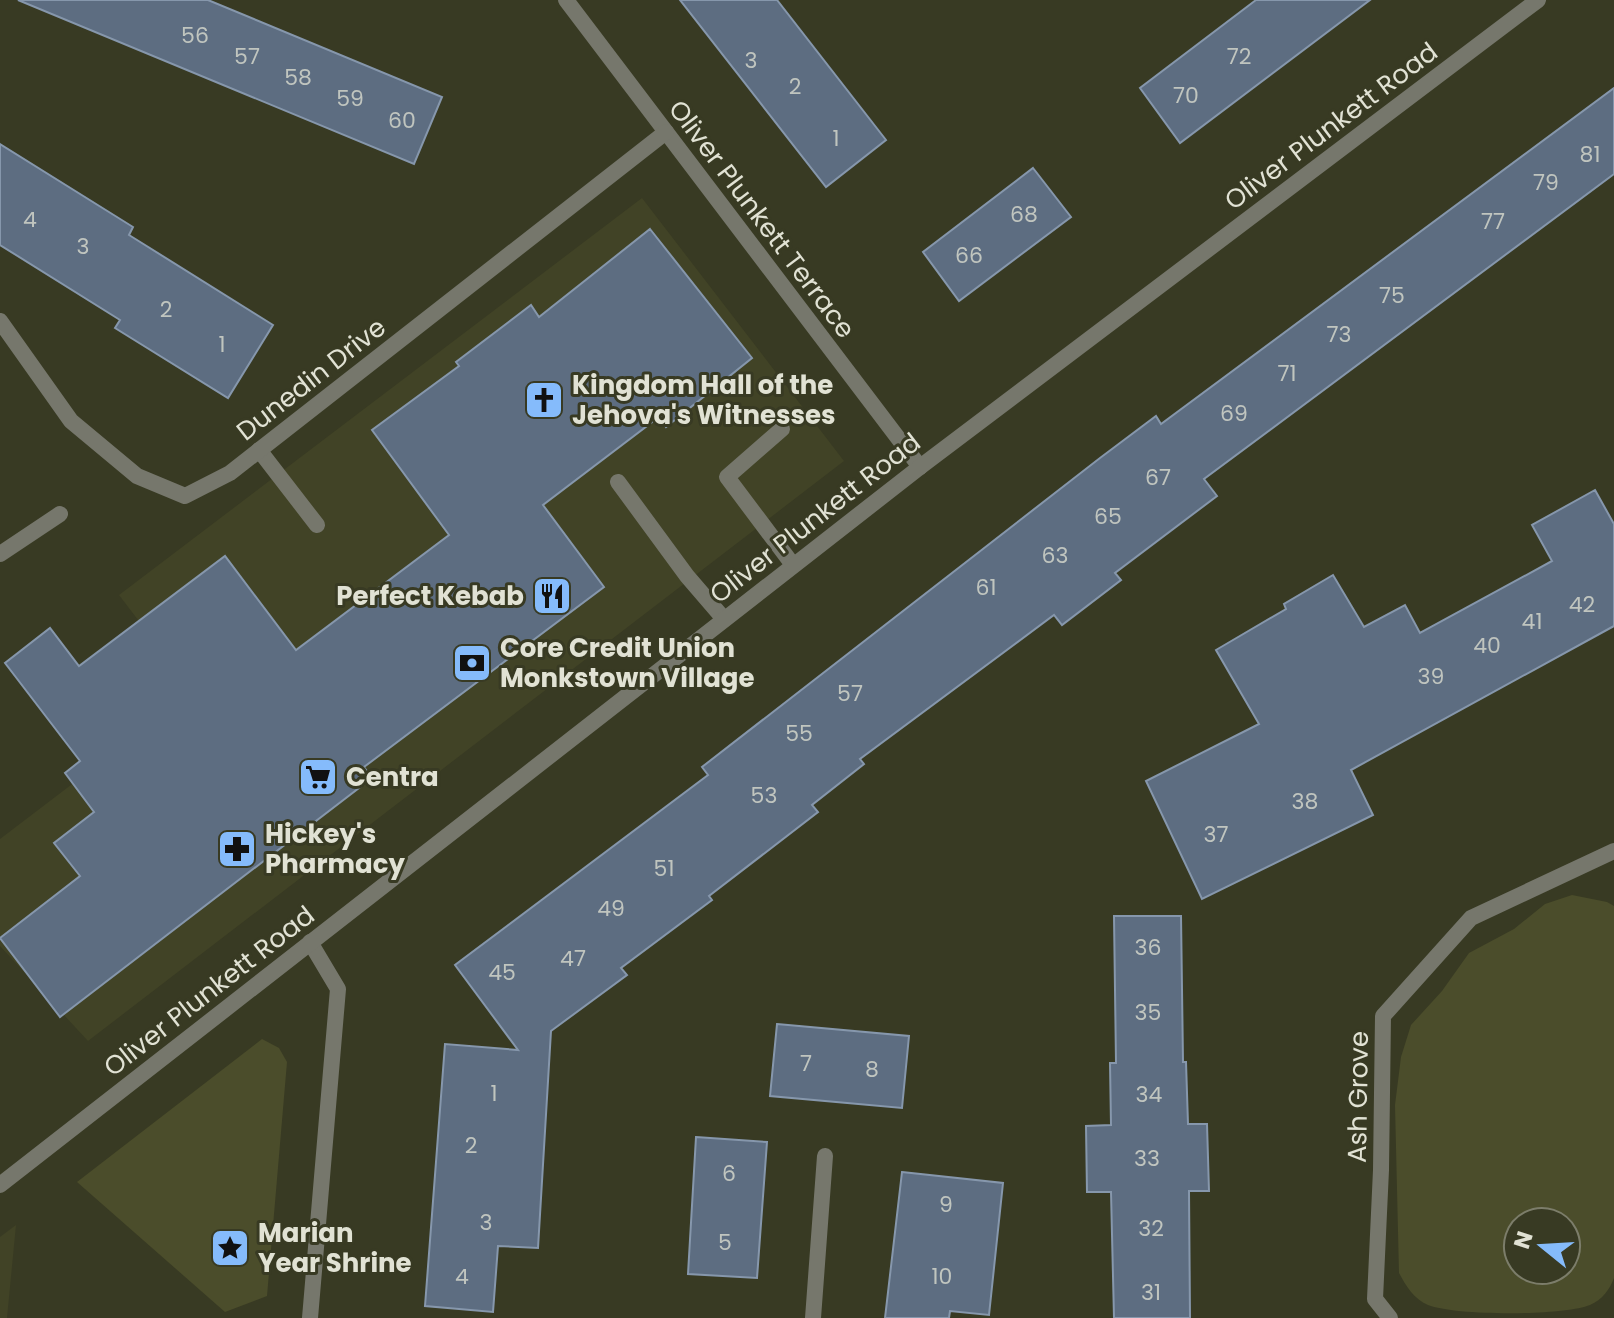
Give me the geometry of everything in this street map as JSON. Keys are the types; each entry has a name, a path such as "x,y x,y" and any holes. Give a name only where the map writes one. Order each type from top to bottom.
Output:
{"street":[{"name":"Oliver Plunkett Terrace","path":"566,0 920,467"},
{"name":"Oliver Plunkett Road","path":"0,1185 920,467 1538,0"},
{"name":"Dunedin Drive","path":"0,321 71,421 137,476 185,496 230,473 666,132"},
{"path":"782,429 727,477 793,565"},
{"path":"259,450 317,525"},
{"path":"618,482 687,576 724,619"},
{"path":"0,554 60,514"},
{"name":"Ash Grove","path":"1390,1318 1375,1299 1383,1016 1471,918 1614,851"},
{"path":"310,942 338,989 310,1318"},
{"path":"813,1318 825,1156"}],"shaded area":[{"path":"642,198 844,461 88,1041 0,946 0,839 193,692 119,595"},
{"path":"1572,895 1614,906 1614,1278 1598,1300 1576,1309 1484,1313 1442,1309 1428,1305 1415,1296 1399,1273 1395,1105 1401,1057 1411,1025 1442,991 1469,953 1514,929 1545,904"},
{"path":"262,1039 279,1048 287,1062 267,1296 225,1312 77,1182"},
{"path":"16,1225 7,1318 0,1318 0,1237"}],"building":[{"path":"18,0 208,0 442,97 414,164"},
{"path":"680,0 777,0 886,140 826,187"},
{"path":"1256,0 1370,0 1180,143 1140,88"},
{"path":"1614,88 1614,174 1204,479 1217,496 1115,573 1121,580 1062,625 1054,615 860,759 864,764 812,805 818,812 709,896 712,900 621,968 627,975 551,1031 538,1248 498,1246 493,1312 425,1306 445,1044 518,1050 455,965 708,775 702,767 1100,458 1156,416 1161,424"},
{"path":"0,144 133,227 129,235 273,325 228,398 115,328 120,320 0,245"},
{"path":"1033,168 1071,217 959,301 923,252"},
{"path":"650,229 752,358 666,427 659,417 543,505 604,587 364,767 372,778 60,1017 0,938 80,876 54,843 94,812 65,773 80,761 5,663 50,628 79,666 225,556 296,650 449,535 372,430 459,366 456,362 531,305 539,317"},
{"path":"1595,490 1614,524 1614,626 1351,770 1373,815 1202,899 1146,781 1259,724 1216,650 1286,609 1284,604 1333,575 1364,627 1405,605 1420,633 1552,561 1532,525"},
{"path":"1114,916 1181,916 1183,1062 1186,1062 1188,1124 1207,1124 1209,1191 1189,1191 1190,1318 1114,1318 1111,1192 1087,1192 1086,1126 1111,1125 1110,1063 1116,1063"},
{"path":"777,1024 909,1036 902,1108 770,1096"},
{"path":"696,1137 767,1142 757,1278 688,1274"},
{"path":"902,1172 1003,1183 989,1315 950,1311 949,1318 885,1318"}],"place":[{"name":"Kingdom Hall of the Jehova's Witnesses","path":"544,400"},
{"name":"Perfect Kebab","path":"552,596"},
{"name":"Core Credit Union Monkstown Village","path":"472,663"},
{"name":"Centra","path":"318,777"},
{"name":"Hickey's Pharmacy","path":"237,849"},
{"name":"Marian Year Shrine","path":"230,1248"}]}
